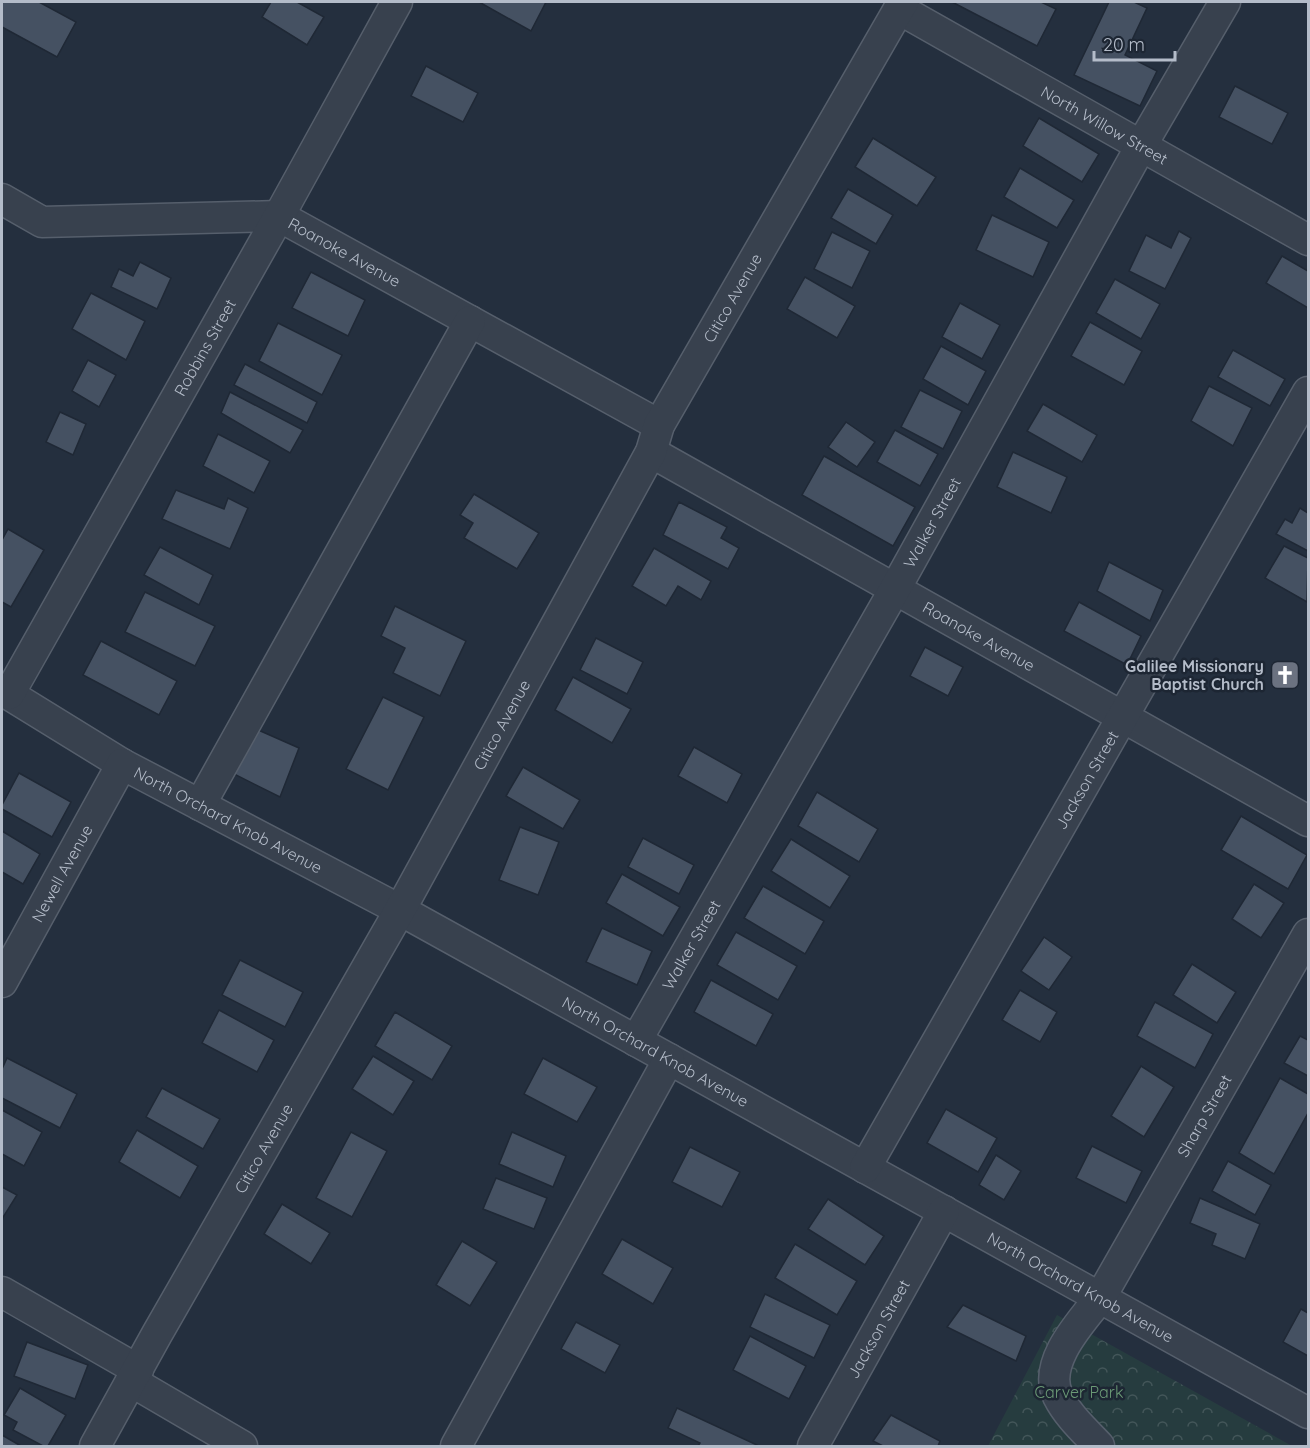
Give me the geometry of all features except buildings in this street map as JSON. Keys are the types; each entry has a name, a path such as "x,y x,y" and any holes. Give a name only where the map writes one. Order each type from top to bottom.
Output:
{"street":[{"name":"Robbins Street","path":"5,692 279,216 397,2"},
{"name":"Walker Street","path":"636,1041 895,589 1141,146 1225,2"},
{"name":"North Willow Street","path":"901,5 1141,146 1308,240"},
{"name":"Citico Avenue","path":"95,1446 400,910 655,438 901,5"},
{"name":"Roanoke Avenue","path":"2,200 42,222 279,216 470,321 895,589 1308,821"},
{"path":"201,805 470,321"},
{"name":"Jackson Street","path":"865,1168 1308,392"},
{"name":"North Orchard Knob Avenue","path":"5,692 122,764 400,910 1308,1413"},
{"name":"Newell Avenue","path":"2,982 122,764"},
{"name":"Sharp Street","path":"1100,1446 1069,1414 1057,1394 1055,1371 1067,1341 1100,1298 1308,934"},
{"path":"456,1446 669,1059"},
{"name":"Jackson Street","path":"813,1446 944,1211"},
{"path":"2,1292 135,1375 242,1446"}],"green space":[{"name":"Carver Park","path":"1057,1315 1292,1446 988,1446"}],"place":[{"name":"Galilee Missionary Baptist Church","path":"1285,675"}]}
